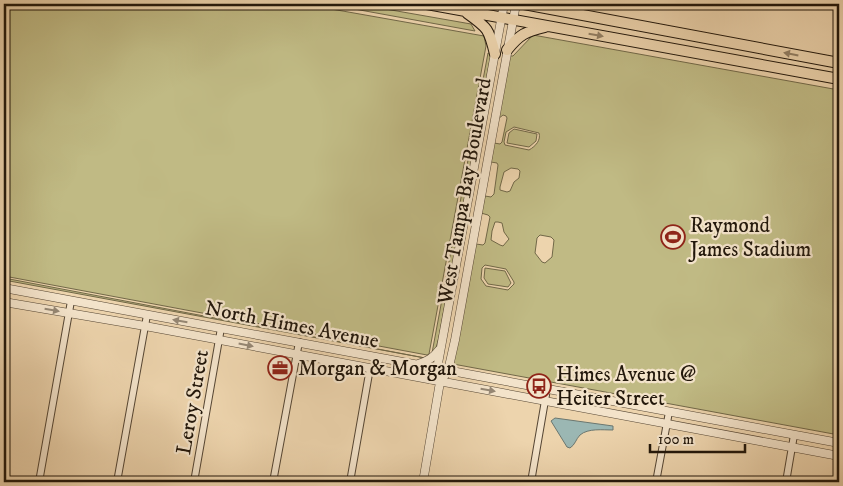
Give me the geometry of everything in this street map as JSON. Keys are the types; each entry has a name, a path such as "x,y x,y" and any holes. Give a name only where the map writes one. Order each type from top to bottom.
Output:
{"main road":[{"path":"427,4 839,79"},
{"path":"524,4 547,6 839,63"},
{"path":"464,11 488,30 495,54"},
{"path":"507,50 523,34 548,26"}],"street":[{"name":"West Tampa Bay Boulevard","path":"423,482 440,382 437,368 504,4"},
{"name":"West Tampa Bay Boulevard","path":"440,382 448,371 516,4"},
{"path":"485,106 496,108"},
{"path":"481,128 493,130"},
{"path":"469,196 481,198"},
{"name":"North Himes Avenue","path":"4,288 839,443"},
{"path":"452,292 463,294"},
{"path":"39,482 71,301"},
{"name":"North Himes Avenue","path":"4,302 113,320 839,456"},
{"path":"113,320 116,309"},
{"path":"117,482 147,315"},
{"name":"Leroy Street","path":"194,482 221,328"},
{"path":"417,365 435,355 443,338"},
{"path":"273,482 298,342"},
{"path":"350,482 370,368"},
{"path":"531,482 547,389"},
{"path":"656,482 669,412"},
{"path":"786,482 794,434"}],"shaded area":[{"path":"4,4 303,4 484,36 486,46 429,354 4,276"},
{"path":"327,4 357,4 471,24 475,31"},
{"path":"533,35 839,90 839,435 453,364 476,244 483,245 485,243 490,217 481,213 485,196 491,197 494,194 498,165 491,162 494,143 500,144 502,142 507,118 503,115 498,119 509,56 513,56","holes":["514,127 539,133 539,140 529,150 505,145 506,132","511,168 520,171 519,178 514,182 510,191 507,192 500,190 504,172","495,222 502,223 504,232 509,239 503,246 500,245 491,240","540,235 551,237 554,240 552,257 545,263 535,253 537,238","485,265 506,269 514,284 508,290 486,286 481,279 482,268"]},
{"path":"488,53 491,54 439,337 436,348 432,353"},
{"path":"514,129 537,134 536,141 529,147 507,143 509,133"},
{"path":"485,268 505,271 511,283 508,287 488,284 484,278"},
{"path":"4,278 425,358 4,280"}],"water":[{"path":"555,418 613,426 613,430 587,431 580,435 570,448 567,447 551,421"}],"place":[{"name":"Raymond James Stadium","path":"673,237"},
{"name":"Morgan & Morgan","path":"280,368"},
{"name":"Himes Avenue @ Heiter Street","path":"539,386"}]}
